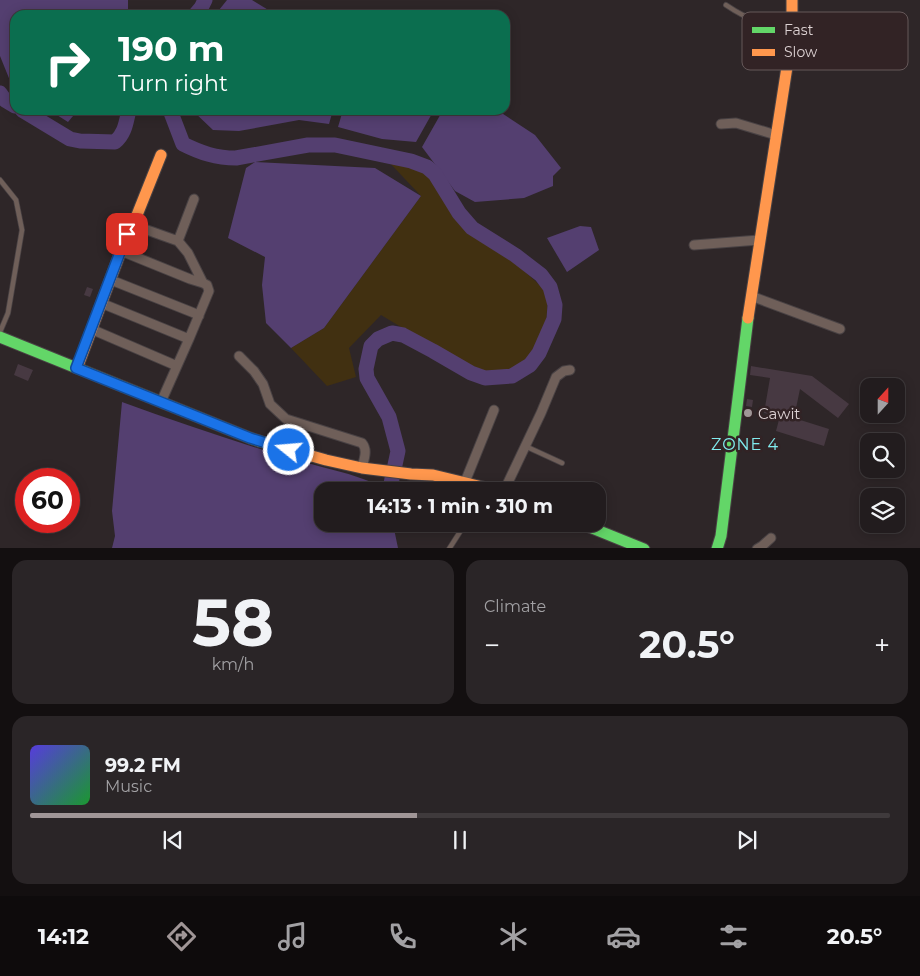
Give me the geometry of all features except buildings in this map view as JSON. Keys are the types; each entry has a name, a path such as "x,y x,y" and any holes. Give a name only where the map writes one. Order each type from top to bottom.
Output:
{"street":[{"path":"717,548 721,536 759,240 787,70"},
{"path":"721,124 736,123 776,135"},
{"path":"76,368 127,234 133,225 161,155"},
{"path":"178,241 194,199"},
{"path":"133,225 178,241 188,253 203,283 207,285 208,291 161,402"},
{"path":"694,245 759,240"},
{"path":"121,251 190,280 203,283"},
{"path":"111,280 199,316"},
{"path":"751,296 840,328"},
{"path":"194,298 204,303"},
{"path":"101,303 189,339"},
{"path":"92,329 177,366"},
{"path":"0,337 250,438 326,460 362,468 433,475 465,482 494,410"},
{"path":"239,356 254,371 262,384 270,404 286,419 362,443 366,451 362,468"},
{"path":"508,482 556,377 564,370 570,370"},
{"path":"603,532 644,548"},
{"path":"757,548 772,538"}],"lane":[{"path":"726,5 742,15"},
{"path":"0,180 16,200 22,230 8,314 0,332"},
{"path":"525,446 562,462"},
{"path":"449,548 460,532"}],"shaded area":[{"path":"0,0 128,0 128,10 10,10 10,81 0,56"},
{"path":"227,0 252,0 268,10 219,10"},
{"path":"57,115 74,115 68,122"},
{"path":"197,115 332,115 329,124 299,120 239,131 213,130"},
{"path":"342,115 431,115 416,142 382,139 338,127"},
{"path":"440,115 505,115 535,135 561,168 553,176 553,186 524,198 475,202 455,191 422,147"},
{"path":"387,160 414,165 429,177 467,230 520,267 548,293 546,327 525,364 493,374 461,363 381,315 349,348 356,377 327,386 291,348 324,328 421,196"},
{"path":"255,162 375,168 421,196 324,328 291,348 266,323 262,285 265,257 228,238 246,168"},
{"path":"580,226 591,227 599,250 567,272 547,238"},
{"path":"122,402 203,431 373,482 314,482 314,532 395,532 398,548 112,548 115,536 112,511"}],"waterway":[{"path":"199,10 205,0"},
{"path":"0,93 10,103"},
{"path":"30,115 70,139 115,142 123,132 128,115"},
{"path":"172,115 183,144 215,156 236,158 308,145 335,145 411,161 427,167 435,174 459,213 472,228 515,255 541,275 550,287 555,305 554,319 539,353 530,365 512,376 485,378 471,373 403,335 392,333 378,339 371,346 366,369 367,378 389,417 398,451 391,482"}],"traffic: fast":[{"path":"717,548 721,536 748,318"},
{"path":"0,337 259,441"},
{"path":"602,532 642,548"}],"traffic: slow":[{"path":"792,0 792,12"},
{"path":"748,318 787,70"},
{"path":"77,368 127,235 133,225 161,155"},
{"path":"259,441 362,468 433,475 462,482"}],"place":[{"name":"Cawit","path":"748,413"}],"district":[{"name":"ZONE 4","path":"745,444"}],"route":[{"path":"127,234 76,368 250,438 289,450"}]}
